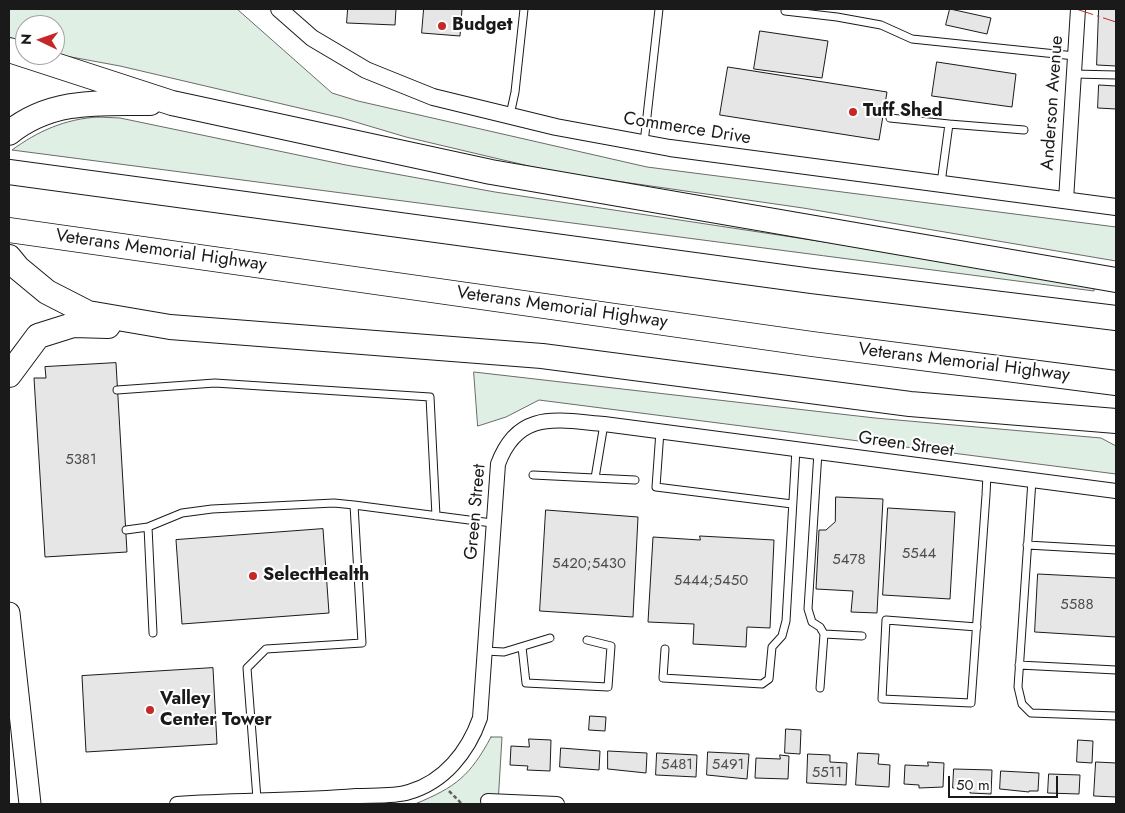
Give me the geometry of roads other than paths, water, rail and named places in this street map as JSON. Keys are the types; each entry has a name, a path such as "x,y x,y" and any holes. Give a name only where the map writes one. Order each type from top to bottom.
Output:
{"highway":[{"path":"9,50 172,103 491,172 1116,280"},
{"path":"9,134 56,108 84,103 172,103"},
{"path":"9,172 812,281 1116,318"},
{"name":"Veterans Memorial Highway","path":"9,230 793,341 1116,384"},
{"path":"9,257 18,268 47,292 88,313 170,327"},
{"path":"9,375 38,336 74,325 170,327 542,356 910,404 1116,421"}],"main road":[{"path":"9,613 30,804"}],"street":[{"name":"Commerce Drive","path":"279,9 312,38 366,70 433,97 510,116 644,144 1116,207"},
{"name":"Anderson Avenue","path":"1066,200 1078,9"},
{"name":"Green Street","path":"177,804 256,799 332,798 408,792 445,772 463,754 475,731 483,698 492,522 498,464 504,448 515,433 537,422 551,420 604,424 1116,491"},
{"path":"488,802 556,804"}],"lane":[{"path":"510,116 515,92 524,9"},
{"path":"644,144 659,9"},
{"path":"785,11 837,16 881,25 912,39 1075,56"},
{"path":"1074,74 1116,75"},
{"path":"890,118 1024,130"},
{"path":"941,184 949,124"},
{"path":"118,390 215,383 430,397 436,516"},
{"path":"596,478 604,424"},
{"path":"660,431 656,487 792,504"},
{"path":"665,649 663,678 762,684 769,679 772,647 782,636 786,621 796,449"},
{"path":"818,452 808,609 812,622 824,634 820,688"},
{"path":"533,474 635,480"},
{"path":"977,627 886,620 882,699 971,703 977,627 987,474"},
{"path":"1032,480 1018,687 1022,704 1031,713 1116,716"},
{"path":"126,530 148,527 182,513 212,509 334,503 492,522"},
{"path":"256,799 247,668 266,649 362,643 354,505"},
{"path":"148,527 153,633"},
{"path":"1027,545 1116,550"},
{"path":"824,634 862,636"},
{"path":"485,651 504,652 550,638"},
{"path":"522,647 526,683 608,687 611,646 587,640"},
{"path":"1020,665 1116,670"}],"place":[{"name":"Budget","path":"442,26"},
{"name":"Tuff Shed","path":"853,112"},
{"name":"SelectHealth","path":"253,576"},
{"name":"Valley Center Tower","path":"150,710"}]}
